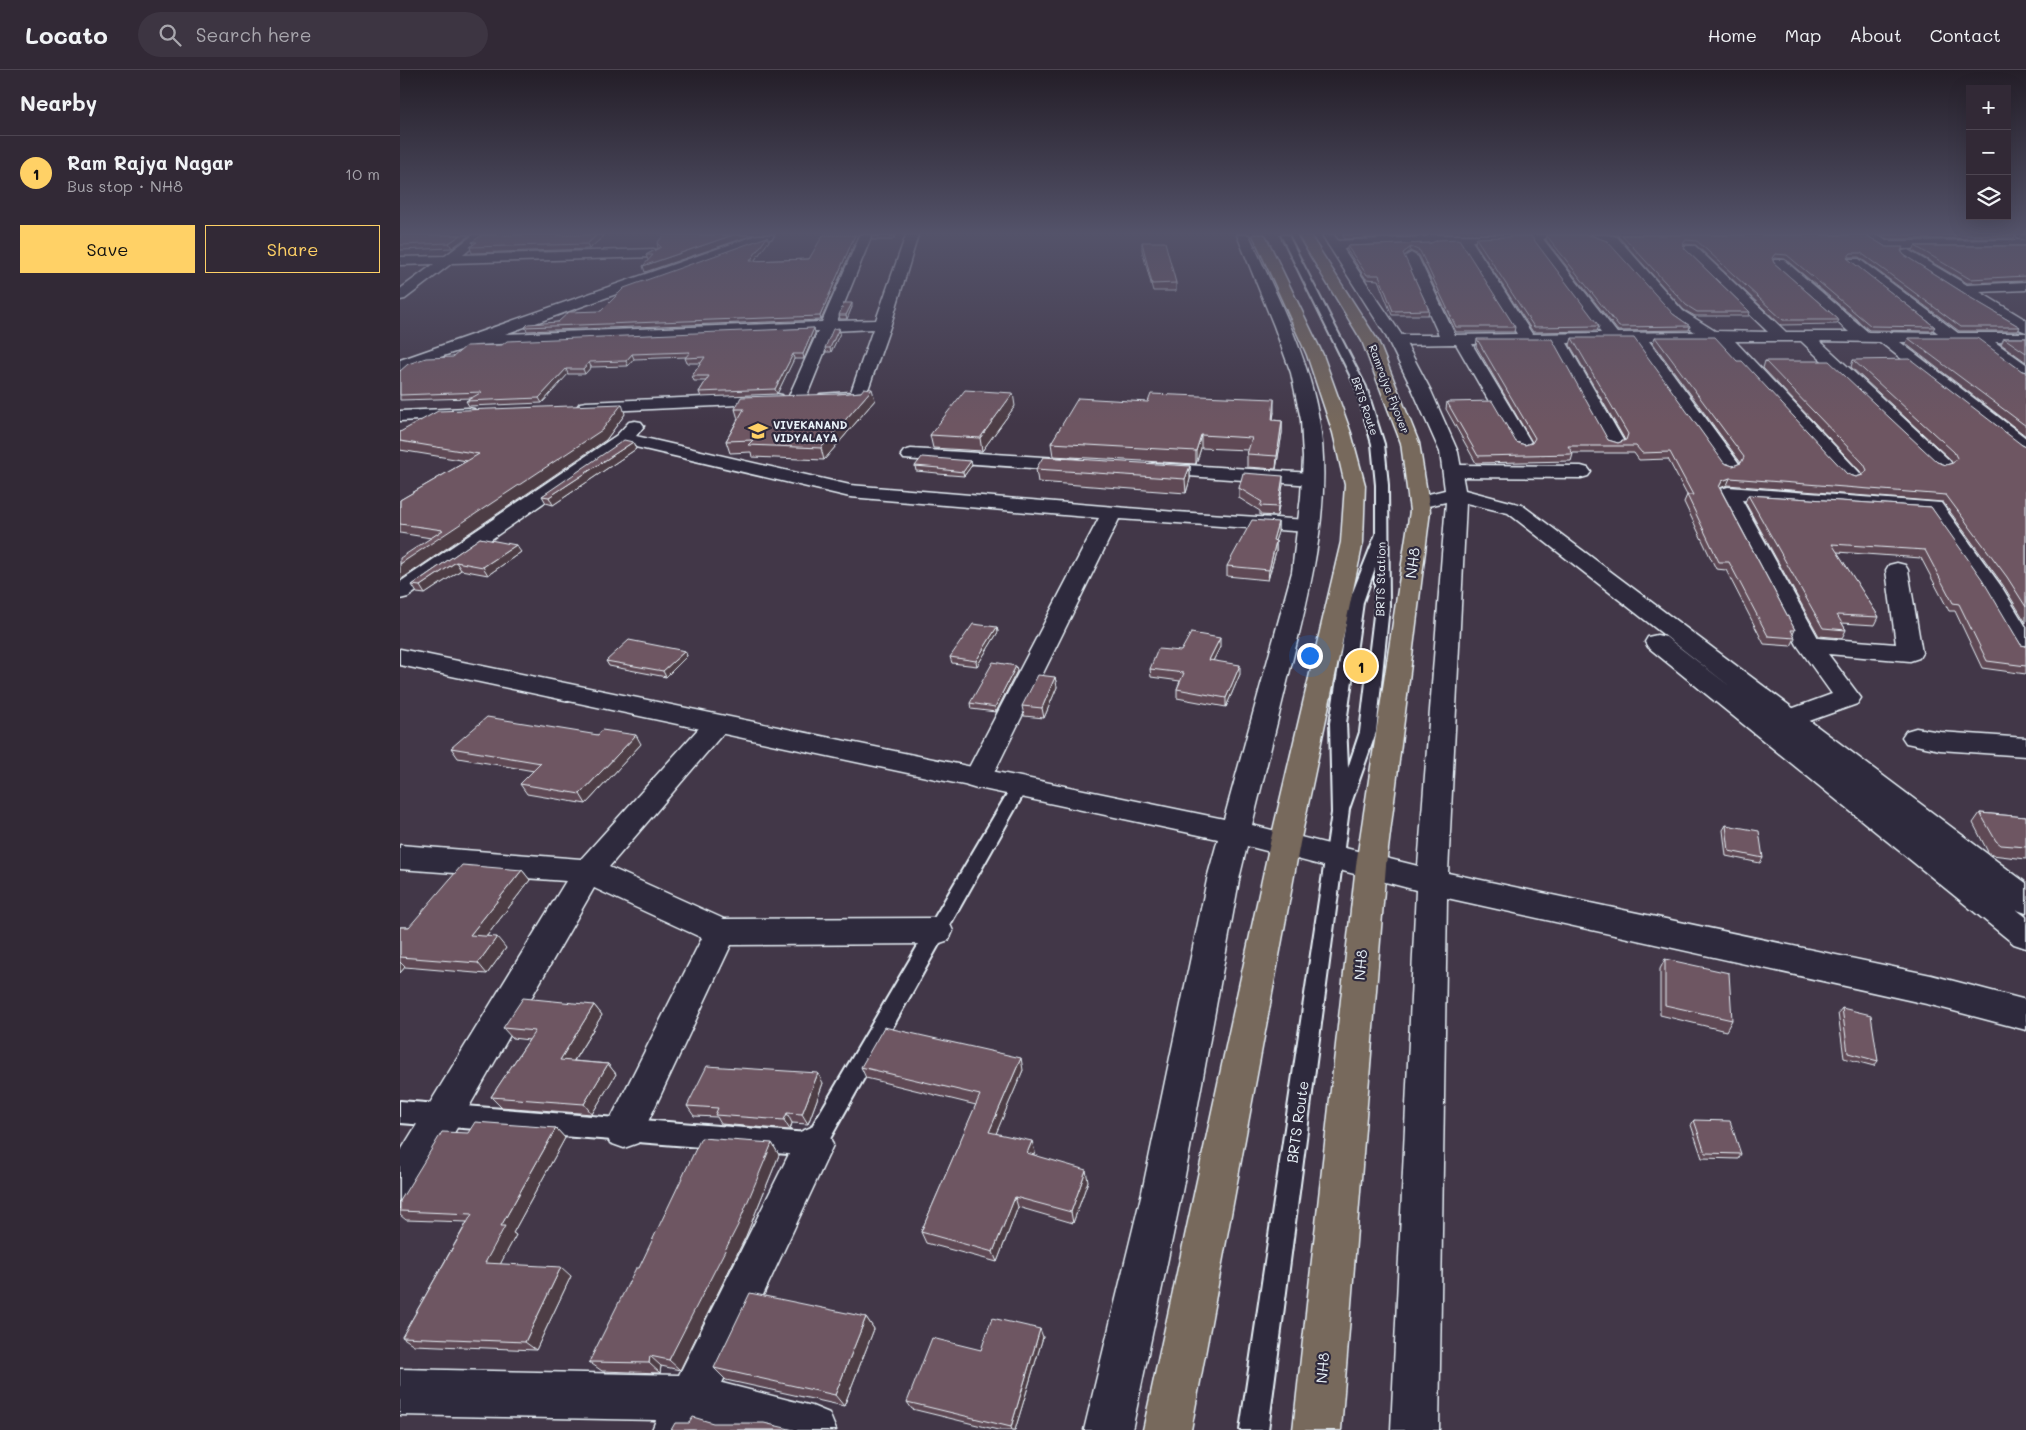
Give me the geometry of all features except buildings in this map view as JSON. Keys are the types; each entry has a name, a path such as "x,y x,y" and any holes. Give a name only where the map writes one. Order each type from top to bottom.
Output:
{"main road":[{"path":"1167,1430 1285,843 1352,542 1356,485 1342,433 1315,355 1306,335 1286,314 1281,298"},
{"name":"Ramrajya Flyover","path":"1344,298 1370,341 1410,443 1418,502"},
{"name":"NH8","path":"1317,1430 1371,865 1408,607 1420,511 1418,502"}],"street":[{"path":"400,366 589,298"},
{"path":"797,398 839,298"},
{"path":"574,408 858,397 891,298"},
{"path":"1108,1430 1162,1192 1224,875 1303,572 1312,479 1310,420 1286,314 1278,298"},
{"path":"1369,298 1396,340 1422,391 1449,452 1456,500 1432,882 1415,1430"},
{"path":"1433,298 1455,339 1523,444"},
{"path":"1504,298 1527,338"},
{"path":"1583,298 1612,337"},
{"path":"1664,298 1678,314 1717,336 1852,476"},
{"path":"1742,298 1781,336"},
{"path":"1820,298 1864,337"},
{"path":"1902,298 1955,338"},
{"path":"1979,298 2026,327"},
{"path":"471,340 883,324"},
{"path":"1396,340 1717,336 2026,338"},
{"path":"1638,337 1730,465"},
{"path":"1806,337 1942,464"},
{"path":"1884,337 2026,447"},
{"path":"1557,338 1615,442"},
{"path":"1978,338 2026,372"},
{"path":"400,592 624,439 650,405"},
{"path":"400,416 487,412"},
{"path":"624,439 850,491 1176,518 1308,526"},
{"path":"911,454 1097,466"},
{"path":"1136,468 1312,479"},
{"path":"1418,502 1454,477 1581,472"},
{"path":"1454,477 1489,502 1500,516 2026,935"},
{"path":"1789,719 1848,698 1809,645 1728,494 1934,507 1990,586 2026,647"},
{"path":"1489,502 1516,509 2026,900"},
{"path":"977,779 1112,512"},
{"path":"1809,645 1910,653 1897,570"},
{"path":"400,657 1285,843 1432,882 1931,990 2026,1015"},
{"path":"400,1189 588,871 717,724"},
{"path":"1916,736 2026,748"},
{"path":"400,857 588,871 721,932 937,931"},
{"path":"624,1130 721,932"},
{"path":"684,1414 814,1145"},
{"path":"400,1392 684,1414 812,1430"}],"lane":[{"name":"BRTS Route","path":"1316,298 1361,387 1378,444 1382,485 1382,534"},
{"name":"BRTS Station","path":"1340,813 1368,732 1382,608 1382,534"},
{"name":"BRTS Station","path":"1340,813 1338,723 1353,620 1356,602 1382,534"},
{"path":"400,1112 814,1145 1020,786"},
{"name":"BRTS Route","path":"1254,1430 1327,921 1340,813"}],"place":[{"name":"VIVEKANAND VIDYALAYA","path":"758,431"},
{"name":"Ram Rajya Nagar","path":"1361,666"}]}
